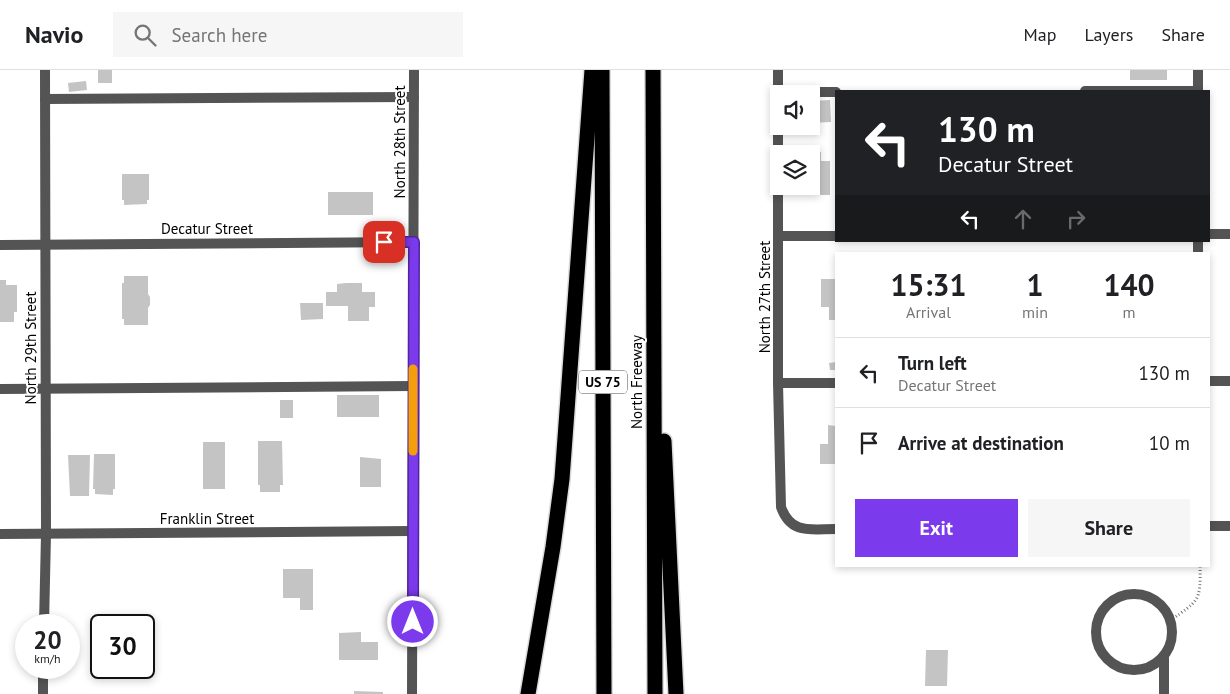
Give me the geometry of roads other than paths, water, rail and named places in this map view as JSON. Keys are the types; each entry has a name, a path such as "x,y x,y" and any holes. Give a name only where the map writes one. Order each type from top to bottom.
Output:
{"highway":[{"path":"528,694 553,547 562,478 592,70"},
{"name":"US 75","path":"602,70 604,694"},
{"name":"North Freeway","path":"653,70 655,694"},
{"path":"653,202 676,694"}],"street":[{"name":"North 29th Street","path":"44,614 46,534 45,70"},
{"name":"North 28th Street","path":"412,694 414,70"},
{"name":"North 27th Street","path":"778,70 778,85"},
{"path":"1198,70 1198,90"},
{"path":"820,92 835,92"},
{"path":"45,99 414,98"},
{"name":"North 27th Street","path":"778,135 780,503 788,522 800,529 835,529"},
{"path":"1210,234 1230,234"},
{"path":"779,236 835,236"},
{"name":"Decatur Street","path":"0,245 414,242"},
{"path":"1210,381 1230,381"},
{"path":"778,383 835,383"},
{"path":"0,389 413,386"},
{"path":"1210,526 1230,526"},
{"name":"Franklin Street","path":"0,534 413,531"},
{"path":"1164,656 1155,665 1131,671 1119,668 1108,661 1099,650 1096,638 1096,625 1101,612 1110,602 1121,596 1134,594 1146,596 1157,602 1165,610 1170,621 1172,634 1170,646 1164,656 1164,694"},
{"path":"43,679 43,694"}]}
